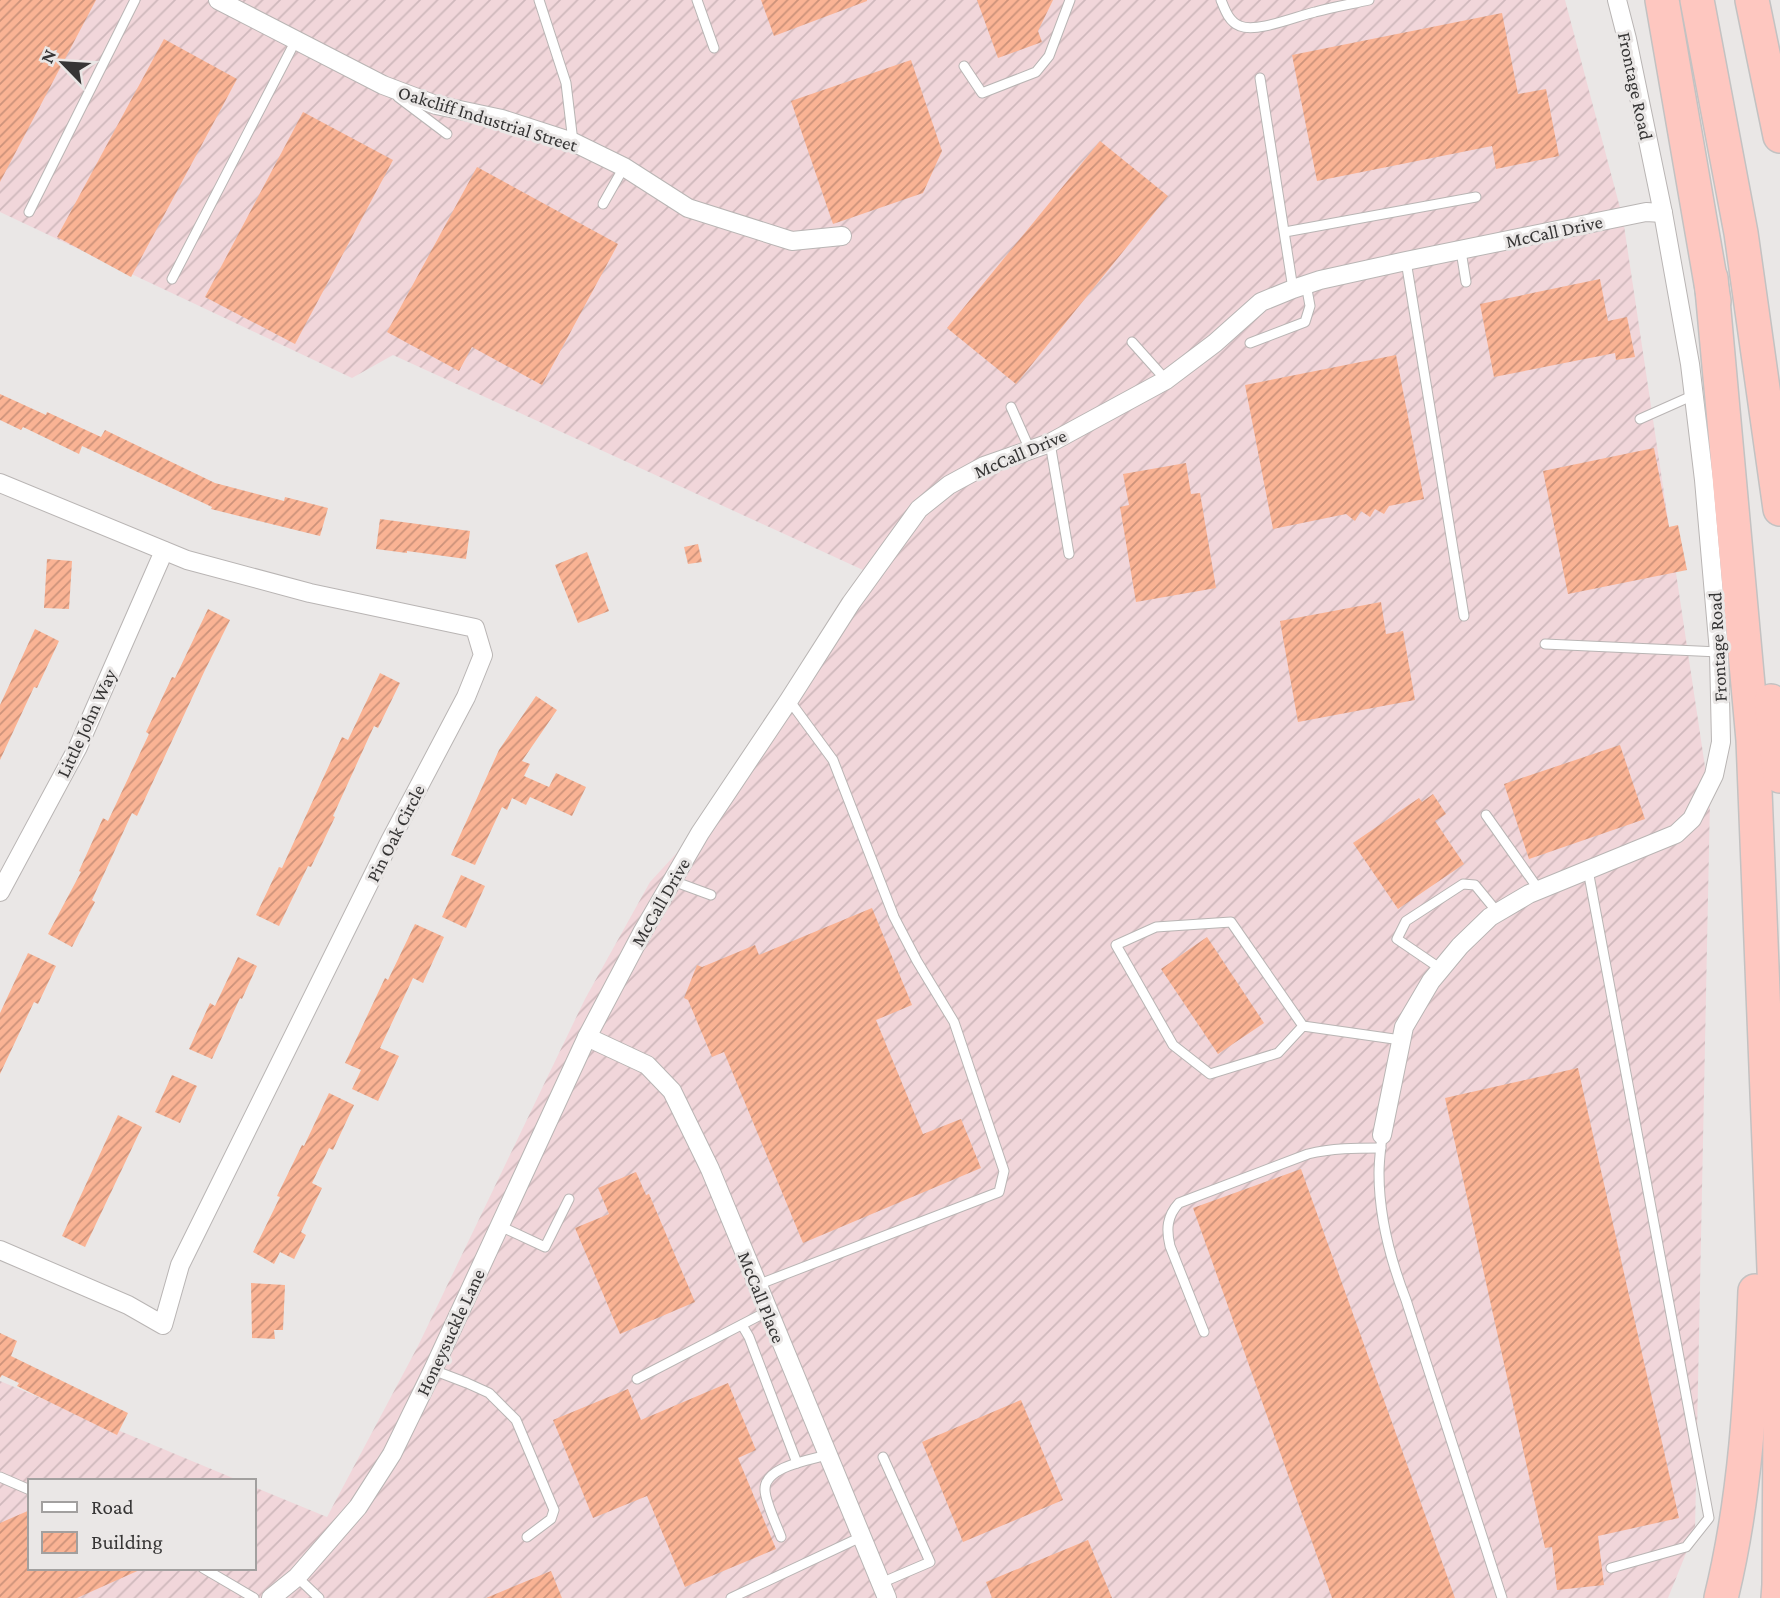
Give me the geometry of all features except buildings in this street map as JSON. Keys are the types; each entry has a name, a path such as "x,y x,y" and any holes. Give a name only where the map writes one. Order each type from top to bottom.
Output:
{"highway":[{"path":"1697,0 1741,233 1780,509"},
{"path":"1752,0 1780,136"},
{"path":"1663,10 1711,278 1757,584 1780,776"},
{"path":"1711,278 1753,740 1780,1420 1778,1598"},
{"path":"1721,1598 1731,1559 1740,1500 1751,1401 1764,1047"}],"street":[{"name":"Oakcliff Industrial Street","path":"218,0 383,85 436,105 502,119 573,142 624,167 688,208 792,241 842,236"},
{"name":"Frontage Road","path":"1381,1141 1404,1027 1431,981 1460,946 1490,917 1530,894 1676,834 1692,820 1714,775 1721,743 1719,652 1704,480 1690,364 1664,213 1617,0"},
{"name":"McCall Drive","path":"587,1037 643,931 700,833 851,603 919,509 949,485 984,466 1050,443 1166,380 1215,343 1261,302 1300,286 1406,261 1646,212 1664,213"},
{"name":"Pin Oak Circle","path":"0,483 187,560 310,593 475,628 483,655 466,697 390,841 180,1265 163,1325 128,1305 0,1250"},
{"name":"Little John Way","path":"0,892 78,747 164,551"},
{"name":"McCall Place","path":"587,1037 647,1065 672,1091 710,1169 884,1590"},
{"name":"Honeysuckle Lane","path":"271,1598 297,1577 358,1507 392,1454 587,1037"}],"lane":[{"path":"29,212 135,0"},
{"path":"539,0 566,83 573,142"},
{"path":"696,0 714,48"},
{"path":"964,66 982,93 1036,72 1049,56 1070,0"},
{"path":"1221,0 1230,19 1238,26 1247,28 1283,22 1313,12 1369,0"},
{"path":"172,279 296,40"},
{"path":"1250,343 1305,322 1310,306 1300,286 1285,232 1260,78"},
{"path":"383,85 447,134"},
{"path":"603,204 624,167"},
{"path":"1285,232 1476,197"},
{"path":"1461,251 1465,282"},
{"path":"1406,261 1464,616"},
{"path":"1132,342 1166,380"},
{"path":"1640,419 1694,396"},
{"path":"1012,407 1030,450"},
{"path":"1050,443 1069,554"},
{"path":"1545,644 1719,652"},
{"path":"757,1285 999,1192 1004,1171 954,1023 894,917 833,760 789,700"},
{"path":"1486,815 1539,890"},
{"path":"1588,870 1709,1518 1686,1547 1611,1568"},
{"path":"673,881 711,895"},
{"path":"1441,969 1397,939 1406,921 1463,884 1475,885 1498,913"},
{"path":"1303,1026 1278,1053 1210,1074 1173,1045 1116,945 1156,927 1231,922 1303,1026 1401,1040"},
{"path":"1204,1332 1168,1237 1169,1216 1179,1203 1308,1154 1381,1141 1380,1192 1385,1234 1392,1261 1502,1598"},
{"path":"500,1226 545,1247 569,1199"},
{"path":"637,1380 768,1311"},
{"path":"742,1325 797,1463"},
{"path":"433,1370 489,1394 516,1420 554,1510 551,1519 527,1537"},
{"path":"781,1537 765,1493 767,1482 774,1473 827,1455"},
{"path":"883,1457 930,1562 884,1590"},
{"path":"0,1477 28,1489"},
{"path":"730,1598 861,1537"},
{"path":"206,1570 254,1598"},
{"path":"297,1577 319,1598"}],"shaded area":[{"path":"0,0 1565,0 1623,219 1710,800 1695,1531 1668,1598 0,1598 0,1381 235,1479 28,1479 28,1570 256,1570 256,1488 327,1517 418,1346 585,999 650,882 721,805 863,570 393,355 352,378 0,212"}]}
